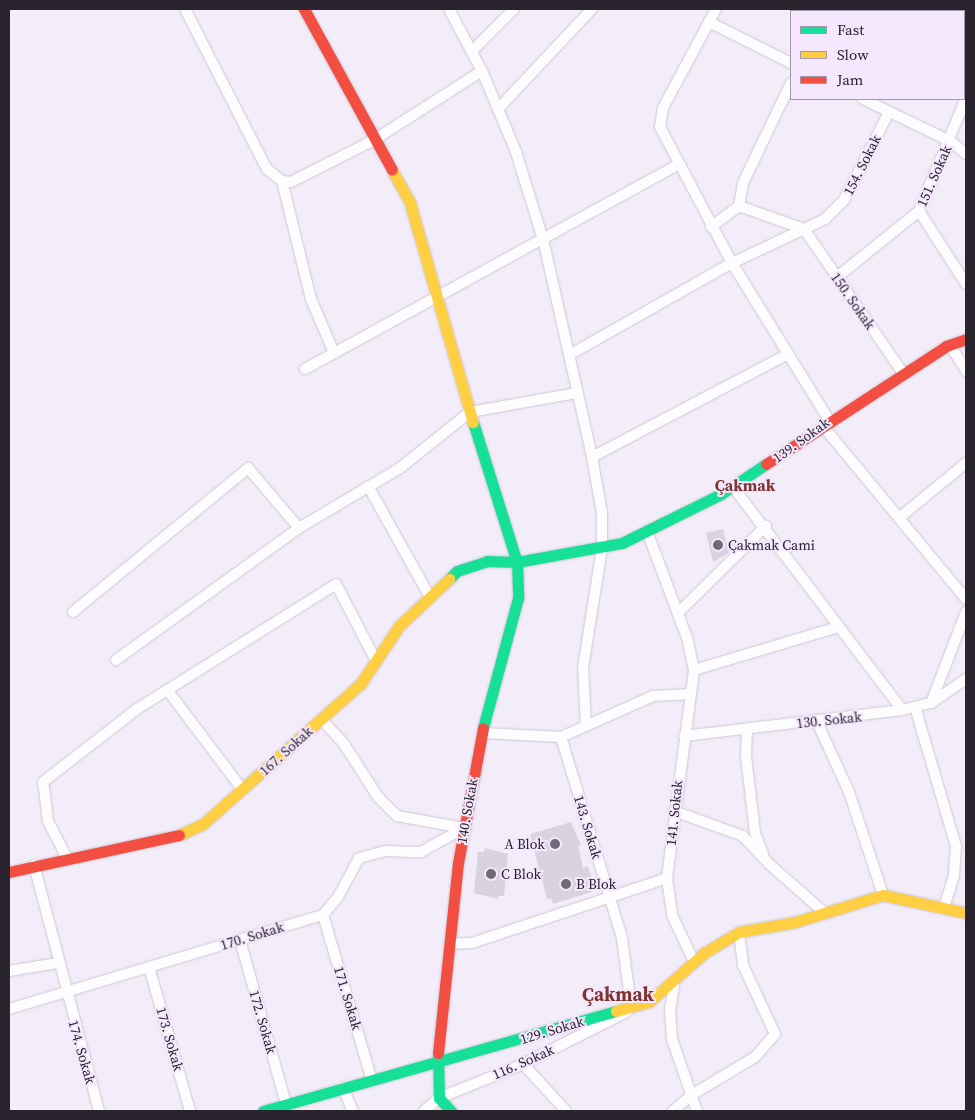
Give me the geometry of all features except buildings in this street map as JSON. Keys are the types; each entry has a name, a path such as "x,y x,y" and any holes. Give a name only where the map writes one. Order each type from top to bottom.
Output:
{"street":[{"path":"185,9 267,169 282,181 291,182 374,140 482,71"},
{"name":"140. Sokak","path":"304,9 410,203 440,296 470,412 517,562 518,598 483,733 464,828 437,1064 439,1098"},
{"path":"450,9 482,71 516,152 543,240 571,354 576,393 592,457 602,513 602,548 583,668 586,726"},
{"path":"472,51 514,9"},
{"path":"498,109 592,9"},
{"path":"716,9 663,108 660,127 677,165 711,227 788,354 825,423 899,518 966,599"},
{"path":"709,22 790,62"},
{"path":"711,227 739,206 743,183 790,85"},
{"name":"151. Sokak","path":"836,278 920,211 966,98"},
{"path":"865,100 950,141 966,154"},
{"name":"154. Sokak","path":"571,354 732,263 826,219 844,200 889,112"},
{"path":"305,368 543,240 677,165"},
{"path":"282,181 311,299 334,353"},
{"path":"739,206 804,228"},
{"path":"920,211 966,284"},
{"name":"150. Sokak","path":"804,228 836,278 903,373"},
{"name":"139. Sokak","path":"517,562 602,548 647,530 733,487 825,423 903,373 950,344 966,339"},
{"path":"950,344 966,371"},
{"path":"592,457 788,354"},
{"path":"116,660 298,528 400,468 470,412 576,393"},
{"path":"899,518 966,463"},
{"path":"73,612 248,468 298,528"},
{"path":"368,486 429,595"},
{"path":"733,487 766,526 838,627 902,710"},
{"path":"678,613 766,526"},
{"name":"141. Sokak","path":"647,530 678,613 694,670 674,811 667,878 672,915 694,962"},
{"name":"167. Sokak","path":"9,872 186,833 203,824 361,683 399,626 429,595 458,571 488,561 517,562"},
{"path":"67,858 48,821 43,782 137,709 336,584 376,661"},
{"path":"931,703 966,612"},
{"path":"694,670 838,627"},
{"name":"130. Sokak","path":"684,736 816,722 902,710 931,703 966,679"},
{"path":"168,691 243,790"},
{"path":"483,733 561,737 653,696 691,694"},
{"path":"915,707 956,846 954,876 944,906"},
{"path":"322,719 344,744 378,797 397,816 464,828"},
{"path":"816,722 849,792 883,894"},
{"path":"747,730 746,756 755,834 768,863"},
{"name":"143. Sokak","path":"561,737 622,938 631,1006"},
{"path":"674,811 743,836 768,863 826,913"},
{"path":"323,915 338,897 358,858 385,851 421,852 464,828"},
{"name":"174. Sokak","path":"34,865 65,992 99,1111"},
{"path":"450,944 472,943 667,878"},
{"name":"129. Sokak","path":"263,1111 372,1080 437,1064 650,1000 694,962 738,932 826,913 883,894 944,906 966,913"},
{"name":"170. Sokak","path":"9,1009 323,915"},
{"name":"171. Sokak","path":"323,915 372,1080"},
{"path":"674,1111 690,1096 755,1057 775,1034 743,965 738,932"},
{"name":"172. Sokak","path":"240,940 286,1104"},
{"path":"9,971 58,963"},
{"name":"173. Sokak","path":"149,967 190,1111"},
{"path":"675,979 670,1010 672,1039 690,1096 697,1111"},
{"name":"116. Sokak","path":"424,1111 439,1098 523,1064 650,1000"},
{"path":"523,1064 566,1111"},
{"path":"343,1088 353,1111"},
{"path":"439,1098 452,1111"}],"traffic: fast":[{"path":"473,422 517,562 518,598 483,728"},
{"path":"449,579 457,571 487,561 517,562 622,543 721,494 766,464"},
{"path":"263,1111 616,1011"},
{"path":"438,1053 439,1098 451,1111"}],"traffic: slow":[{"path":"392,170 410,203 473,422"},
{"path":"179,835 203,824 361,683 399,626 449,579"},
{"path":"616,1011 650,1001 704,953 739,932 795,922 883,895 966,913"}],"traffic: jam":[{"path":"304,9 392,170"},
{"path":"766,464 946,346 966,339"},
{"path":"438,1053 458,863 483,728"},
{"path":"9,872 179,835"}],"place":[{"name":"Çakmak Cami","path":"718,545"},
{"name":"A Blok","path":"555,844"},
{"name":"C Blok","path":"491,874"},
{"name":"B Blok","path":"566,884"}],"district":[{"name":"Çakmak","path":"745,485"},
{"name":"Çakmak","path":"618,995"}]}
